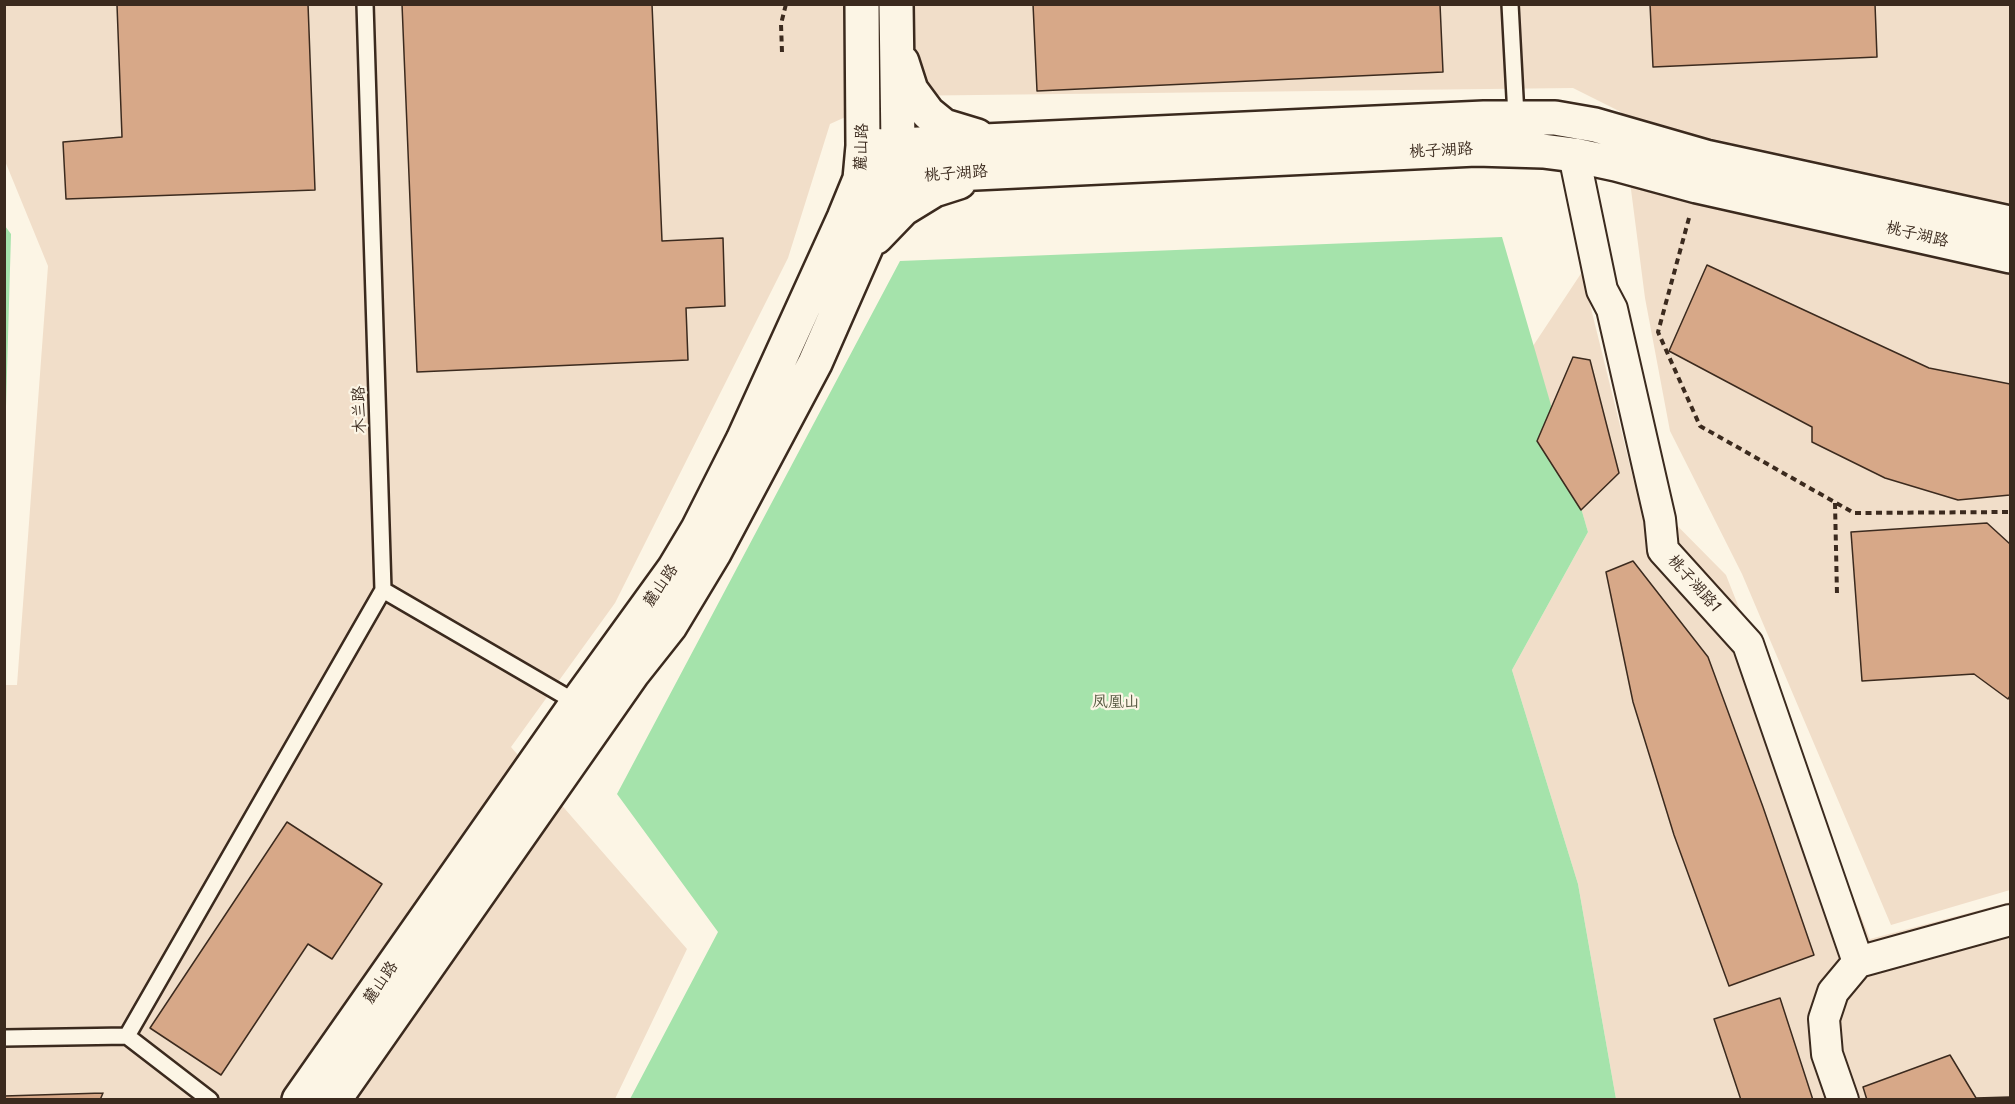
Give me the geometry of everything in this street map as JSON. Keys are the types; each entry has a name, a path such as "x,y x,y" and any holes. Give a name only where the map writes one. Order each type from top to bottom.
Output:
{"main road":[{"name":"麓山路","path":"299,1100 577,703 674,569 698,530 748,430 860,179 863,146 862,4"},
{"name":"麓山路","path":"333,1100 632,674 670,626 714,552 814,363 884,206 893,178 898,145 896,4"},
{"path":"897,44 911,90 928,112 945,126 967,134 994,139"},
{"name":"桃子湖路","path":"863,146 1516,117 1555,118 1595,125 1706,157 2010,223"},
{"name":"桃子湖路","path":"860,179 1510,148 1574,155 1655,173 1697,186 2010,256"},
{"path":"856,265 880,232 903,209 923,196 963,181 1011,170"}],"street":[{"name":"桃子湖路1","path":"1574,155 1602,290 1612,309 1658,507 1663,550 1748,644 1858,962"},
{"path":"1843,1100 1827,1054 1824,1019 1833,993 1858,962 2010,920"}],"lane":[{"name":"木兰路","path":"365,4 383,590"},
{"path":"1510,4 1516,117"},
{"path":"127,1036 383,590 577,703"},
{"path":"4,1038 127,1036 210,1100"}],"path":[{"path":"782,52 781,24 786,4"},
{"path":"1697,186 1658,332 1700,426 1854,513 2010,512"},
{"path":"1835,502 1837,594"}],"shaded area":[{"path":"5,5 2010,5 2010,890 1891,925 1742,574 1670,431 1645,298 1621,112 1573,88 892,96 830,124 788,258 615,603 511,747 687,949 615,1099 5,1100 5,685 17,685 48,266 5,161"},
{"path":"1582,272 1634,482 1726,575 1870,939 2010,902 2010,1099 1616,1099 1578,884 1512,670 1588,532 1533,346"}],"green space":[{"path":"5,226 11,234 5,441"},
{"name":"凤凰山","path":"1502,237 1588,532 1512,670 1578,884 1616,1099 630,1099 718,932 617,794 900,261"}],"building":[{"path":"308,4 315,190 66,199 63,142 122,137 117,5"},
{"path":"402,4 652,4 662,241 723,238 725,306 686,308 688,360 417,372"},
{"path":"1033,4 1440,4 1443,72 1037,91"},
{"path":"1650,4 1875,4 1877,57 1653,67"},
{"path":"1707,265 1929,368 2010,384 2010,495 1958,500 1885,478 1812,442 1812,427 1669,351"},
{"path":"1573,357 1590,360 1619,473 1581,510 1537,441"},
{"path":"1987,523 2010,544 2010,696 2008,699 1974,674 1862,681 1851,532"},
{"path":"1633,561 1708,657 1814,955 1729,986 1674,835 1633,702 1606,572"},
{"path":"287,822 382,884 332,959 308,944 221,1075 150,1028"},
{"path":"1780,998 1813,1100 1741,1100 1714,1019"},
{"path":"1950,1055 1976,1098 2010,1097 2010,1100 1867,1100 1863,1087"},
{"path":"103,1093 100,1100 4,1100 4,1096"}]}
